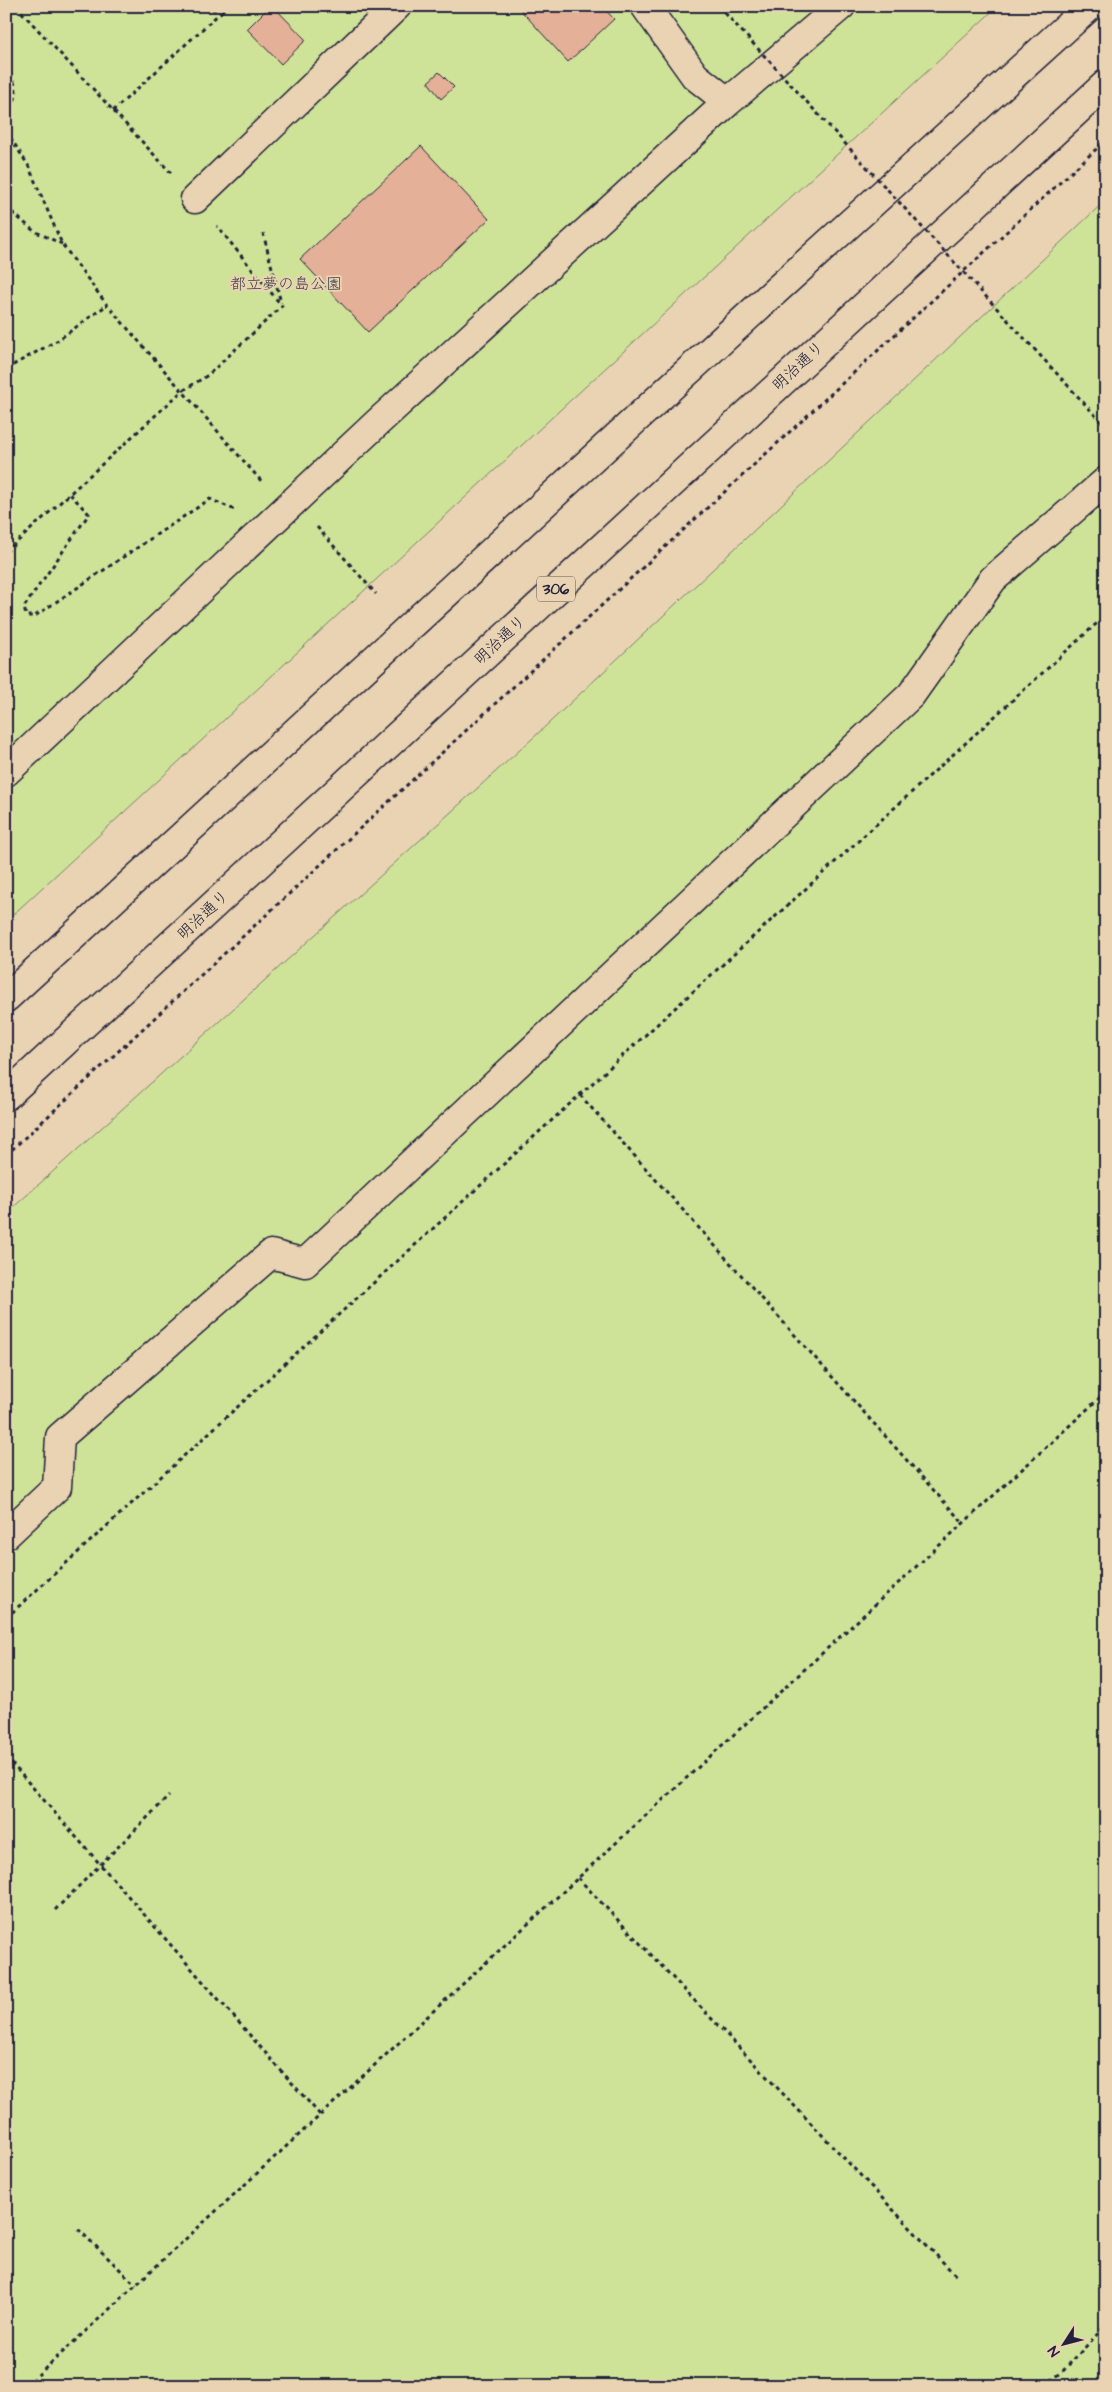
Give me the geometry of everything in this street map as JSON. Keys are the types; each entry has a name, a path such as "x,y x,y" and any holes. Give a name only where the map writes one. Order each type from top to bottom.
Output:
{"main road":[{"path":"195,199 397,6"},
{"path":"645,6 695,76 728,102"},
{"path":"6,772 377,423 728,102 841,6"},
{"path":"6,998 763,302 1090,6"},
{"name":"明治通り","path":"6,1096 1106,84"},
{"path":"6,1534 57,1486 60,1437 270,1254 305,1263 910,695 993,579 1106,481"}],"path":[{"path":"202,6 221,12"},
{"path":"113,111 228,6"},
{"path":"718,6 1106,427"},
{"path":"6,67 15,80 17,90 15,100 6,110"},
{"path":"6,131 28,165 62,244 107,305 181,392 269,490"},
{"path":"6,1155 1106,140"},
{"path":"6,207 34,231 62,244"},
{"path":"263,233 282,306"},
{"path":"6,369 58,340 107,305"},
{"path":"6,552 181,392"},
{"path":"70,494 89,514 24,607 26,616 35,616 210,499 243,514"},
{"path":"309,531 315,526 376,594"},
{"path":"6,1618 1106,615"},
{"path":"580,1095 963,1523"},
{"path":"26,2386 1106,1392"},
{"path":"6,1757 320,2115"},
{"path":"55,1910 169,1796"},
{"path":"578,1878 958,2278"},
{"path":"78,2228 136,2284"},
{"path":"1044,2386 1061,2373 1106,2325"}],"green space":[{"name":"都立夢の島公園","path":"6,6 998,6 6,921 6,271 9,269 6,266"},
{"path":"1106,200 1106,2386 6,2386 6,1214 532,739"}],"building":[{"path":"270,6 273,6 306,40 281,64 247,29"},
{"path":"517,6 602,6 614,19 568,62"},
{"path":"439,72 454,87 441,99 428,82"},
{"path":"421,146 489,219 368,332 300,259"}]}
